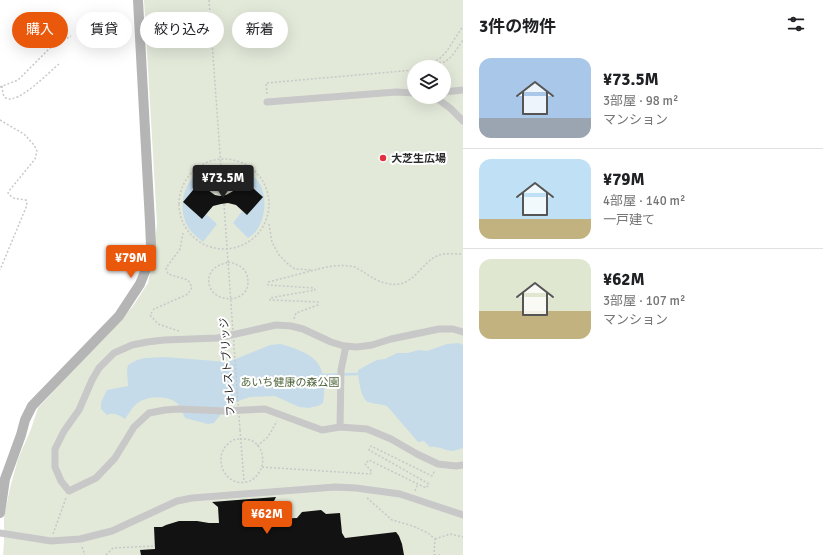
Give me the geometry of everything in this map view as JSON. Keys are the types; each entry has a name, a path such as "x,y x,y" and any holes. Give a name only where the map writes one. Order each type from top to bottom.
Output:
{"street":[{"path":"0,513 2,480 21,434 25,420 32,406 119,316 140,284 148,264 151,246 138,0"},
{"path":"451,91 463,90"},
{"path":"267,102 396,92 407,93"},
{"path":"444,104 463,121"},
{"path":"463,332 453,329 439,329 391,339 372,345 356,347 331,342 303,329 291,326 276,325 218,338 164,340 132,345 114,353 99,368 79,410 64,431 55,449 55,467 60,481 69,491 96,478 115,458 134,427 149,413 179,409 224,411 265,408 322,430 340,427 367,429 391,439 438,464 456,466 463,465"},
{"path":"340,427 341,370 346,346"},
{"path":"0,533 50,541 80,539 112,531 177,501 192,498 335,487 356,488 400,494 463,515"}],"path":[{"path":"209,0 223,195"},
{"path":"438,60 447,51 463,26"},
{"path":"58,64 32,87 14,98 9,99 3,95 1,87 18,80 50,48 71,36"},
{"path":"447,60 452,56 463,40"},
{"path":"267,102 266,83 407,71"},
{"path":"0,120 24,134 34,145 37,151 35,159 8,191 11,197 26,200 27,205 0,270"},
{"path":"220,160 233,160 241,162 254,170 263,181 268,197 267,219 258,234 254,239 238,248 227,250 216,249 194,238 183,221 180,210 182,186 195,168 220,160"},
{"name":"フォレストブリッジ","path":"224,204 244,483"},
{"path":"269,224 272,242 279,255 295,269 312,270 335,266 347,266 357,268 383,283 398,284 408,280 439,255 463,254"},
{"path":"183,233 180,249 166,268 168,274 188,280 192,287 188,294 154,309 150,315 158,324 180,331 190,339"},
{"path":"228,262 241,266 246,272 248,286 244,293 238,297 225,299 214,293 208,283 212,270 221,264 228,262"},
{"path":"291,326 296,313 318,305 318,302 270,300 270,298 314,290 314,288 268,285 268,282 319,269"},
{"path":"257,446 268,437 280,414"},
{"path":"240,439 251,440 262,452 263,458 262,467 255,478 244,483 238,483 229,478 225,474 221,464 221,458 226,446 234,440 240,439"},
{"path":"262,467 370,474 372,472 365,464 369,460 426,488 429,484 369,450 371,446 432,476 434,472 427,468"},
{"path":"356,488 392,520 413,526 428,533 435,539"},
{"path":"50,541 69,491"},
{"path":"435,539 450,534 463,537"},
{"path":"435,539 434,555 440,555"},
{"path":"106,555 113,548 155,546"}],"green space":[{"name":"あいち健康の森公園","path":"144,0 463,0 463,555 3,555 4,517 10,488 18,459 38,408 133,306 148,283 154,252 157,224 147,48 224,48 224,12 145,12"}],"water":[{"path":"240,167 257,180 261,186 264,197 264,209 261,221 255,232 248,238 233,223 250,201 228,182"},
{"path":"201,170 216,183 197,206 217,224 203,242 189,229 183,214 183,197 186,189 189,182"},
{"path":"459,343 463,345 463,448 450,451 430,447 424,441 418,442 387,406 368,402 363,397 359,383 358,370 377,360 385,359 397,353 408,353 419,350 427,351 447,344"},
{"path":"280,344 307,354 319,365 324,384 323,403 318,406 308,408 299,407 275,396 250,397 224,407 214,423 208,424 185,418 180,406 176,402 160,397 149,398 139,402 125,419 116,414 107,415 101,409 101,402 107,390 128,386 128,365 137,360 165,357 228,362 270,345"}],"building":[{"path":"244,180 263,197 247,215 236,205 228,203 213,206 202,219 183,202 199,183 215,195 220,196 226,195 235,190"},
{"path":"276,497 273,503 273,519 297,518 302,512 321,510 326,514 340,513 342,533 345,538 396,532 402,544 404,555 141,555 140,550 155,549 154,527 162,527 179,521 219,523 218,507 212,502"}],"waterway":[{"path":"322,375 358,374"}],"place":[{"name":"大芝生広場","path":"383,158"}]}
